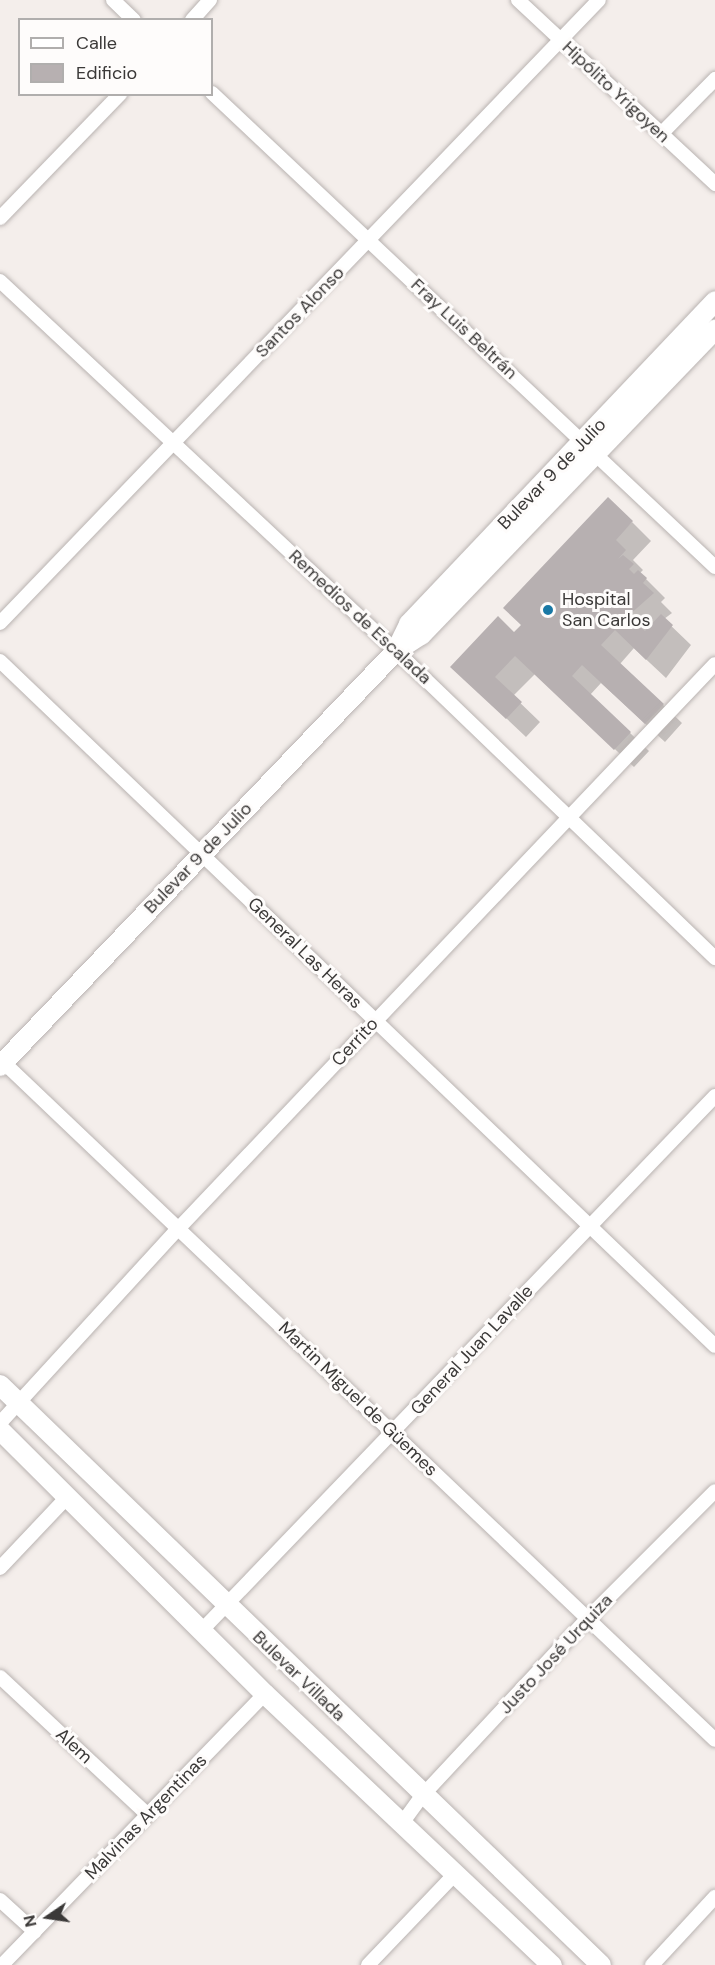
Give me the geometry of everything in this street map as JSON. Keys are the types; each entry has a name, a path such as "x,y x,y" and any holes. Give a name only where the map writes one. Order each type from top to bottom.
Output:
{"main road":[{"name":"Bulevar 9 de Julio","path":"590,446 715,301"},
{"name":"Bulevar 9 de Julio","path":"1,1063 396,651 409,624 590,446 715,329"},
{"name":"Bulevar Villada","path":"0,1385 422,1796 601,1965"},
{"name":"Bulevar Villada","path":"0,1430 265,1694 552,1965"}],"street":[{"path":"113,0 132,18"},
{"path":"194,18 210,0"},
{"name":"Hipólito Yrigoyen","path":"518,0 715,184"},
{"name":"Santos Alonso","path":"0,623 175,444 599,0"},
{"path":"662,133 715,79"},
{"name":"Fray Luis Beltrán","path":"213,94 590,446 715,567"},
{"path":"0,218 118,96"},
{"name":"Remedios de Escalada","path":"0,282 396,651 715,958"},
{"name":"General Las Heras","path":"0,661 715,1346"},
{"name":"Cerrito","path":"0,1424 17,1401 178,1229 715,664"},
{"name":"Martin Miguel de Güemes","path":"1,1063 394,1433 586,1620 715,1740"},
{"name":"General Juan Lavalle","path":"202,1629 394,1433 715,1096"},
{"name":"Justo José Urquiza","path":"403,1822 422,1796 586,1620 715,1491"},
{"path":"0,1568 68,1496"},
{"name":"Alem","path":"0,1677 148,1815"},
{"name":"Malvinas Argentinas","path":"2,1965 265,1694"},
{"path":"368,1965 456,1873"},
{"path":"652,1965 715,1897"},
{"path":"0,1900 35,1932"}],"building":[{"path":"608,497 633,521 616,540 626,550 618,559 623,555 634,564 629,569 634,574 638,570 647,578 643,583 654,593 628,616 645,631 661,614 673,625 646,660 615,630 601,645 664,704 645,724 582,665 572,676 631,732 614,750 515,656 495,677 522,702 506,719 450,667 498,616 514,632 521,625 503,608"}],"place":[{"name":"Hospital San Carlos","path":"548,610"}]}
